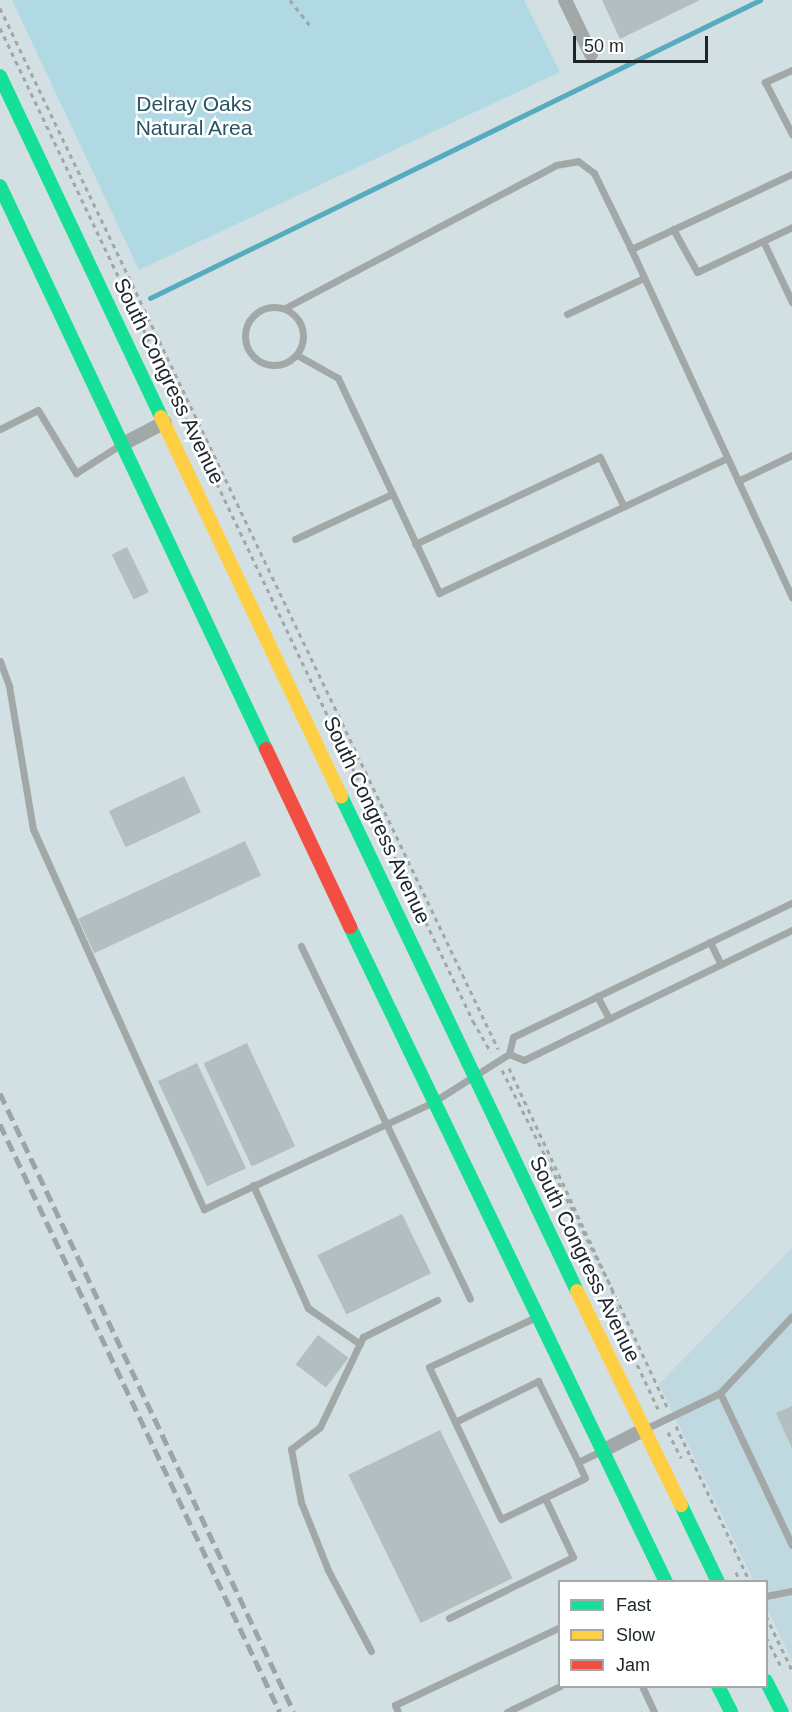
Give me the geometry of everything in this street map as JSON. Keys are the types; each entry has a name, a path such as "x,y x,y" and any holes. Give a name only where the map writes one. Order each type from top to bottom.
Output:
{"main road":[{"name":"South Congress Avenue","path":"0,76 472,1075 717,1580"},
{"path":"0,186 433,1102 666,1580"},
{"path":"768,1685 782,1712"},
{"path":"719,1688 731,1712"}],"street":[{"path":"565,0 591,54"},
{"path":"123,444 165,423"},
{"path":"604,1450 643,1430"}],"lane":[{"path":"792,70 765,82 792,134"},
{"path":"285,308 303,328 297,355 280,364 262,363 248,349 245,340 249,320 256,312 265,308 285,308 556,165 578,161 594,173 792,598"},
{"path":"631,249 792,174"},
{"path":"673,229 696,272 792,227"},
{"path":"763,241 792,302"},
{"path":"567,314 644,278"},
{"path":"297,355 338,378 439,593 727,458"},
{"path":"0,429 38,410 76,473 123,444"},
{"path":"738,482 792,455"},
{"path":"415,544 600,457 624,507"},
{"path":"295,539 392,494"},
{"path":"0,661 9,686 33,829 204,1209 433,1102 472,1075 503,1058 524,1060 792,930"},
{"path":"503,1058 513,1037 792,903"},
{"path":"710,942 721,964"},
{"path":"301,946 470,1299"},
{"path":"597,996 609,1019"},
{"path":"253,1185 308,1308 360,1344"},
{"path":"370,1652 328,1570 301,1502 291,1449 320,1427 363,1337 436,1300"},
{"path":"455,1422 538,1382 585,1478 501,1520 429,1367 538,1316"},
{"path":"643,1430 720,1393 792,1316"},
{"path":"720,1393 792,1545"},
{"path":"578,1462 604,1450"},
{"path":"449,1618 573,1557 545,1498"},
{"path":"768,1596 792,1590"},
{"path":"399,1712 395,1706 558,1628"},
{"path":"507,1712 558,1687"},
{"path":"643,1688 654,1712"}],"path":[{"path":"290,0 311,27"},
{"path":"0,9 503,1058 750,1580"},
{"path":"0,28 473,1021 503,1058 523,1106 612,1289 622,1332 683,1463"},
{"path":"735,1571 740,1580"},
{"path":"768,1620 792,1670"},
{"path":"768,1641 787,1679"}],"shaded area":[{"path":"792,1248 792,1661 768,1610 768,1580 754,1580 659,1384"}],"green space":[{"name":"Delray Oaks Natural Area","path":"12,0 524,0 560,72 139,270"}],"building":[{"path":"602,0 700,0 620,39"},
{"path":"127,547 149,592 134,599 112,554"},
{"path":"184,776 201,812 126,847 109,811"},
{"path":"245,841 261,875 94,953 78,919"},
{"path":"247,1043 295,1146 252,1167 203,1063"},
{"path":"197,1063 246,1168 207,1186 158,1081"},
{"path":"402,1214 431,1273 346,1315 318,1255"},
{"path":"318,1335 348,1358 326,1387 296,1365"},
{"path":"792,1406 792,1448 776,1413"},
{"path":"440,1430 512,1578 421,1623 348,1475"}],"waterway":[{"path":"150,298 760,0"}],"railway":[{"path":"0,1093 294,1712"},
{"path":"0,1124 280,1712"}],"traffic: fast":[{"path":"0,76 161,417"},
{"path":"0,186 266,749"},
{"path":"341,796 577,1291"},
{"path":"350,927 665,1580"},
{"path":"681,1505 717,1580"},
{"path":"768,1685 782,1712"},
{"path":"719,1688 731,1712"}],"traffic: slow":[{"path":"161,417 341,796"},
{"path":"577,1291 681,1505"}],"traffic: jam":[{"path":"266,749 350,927"}]}
